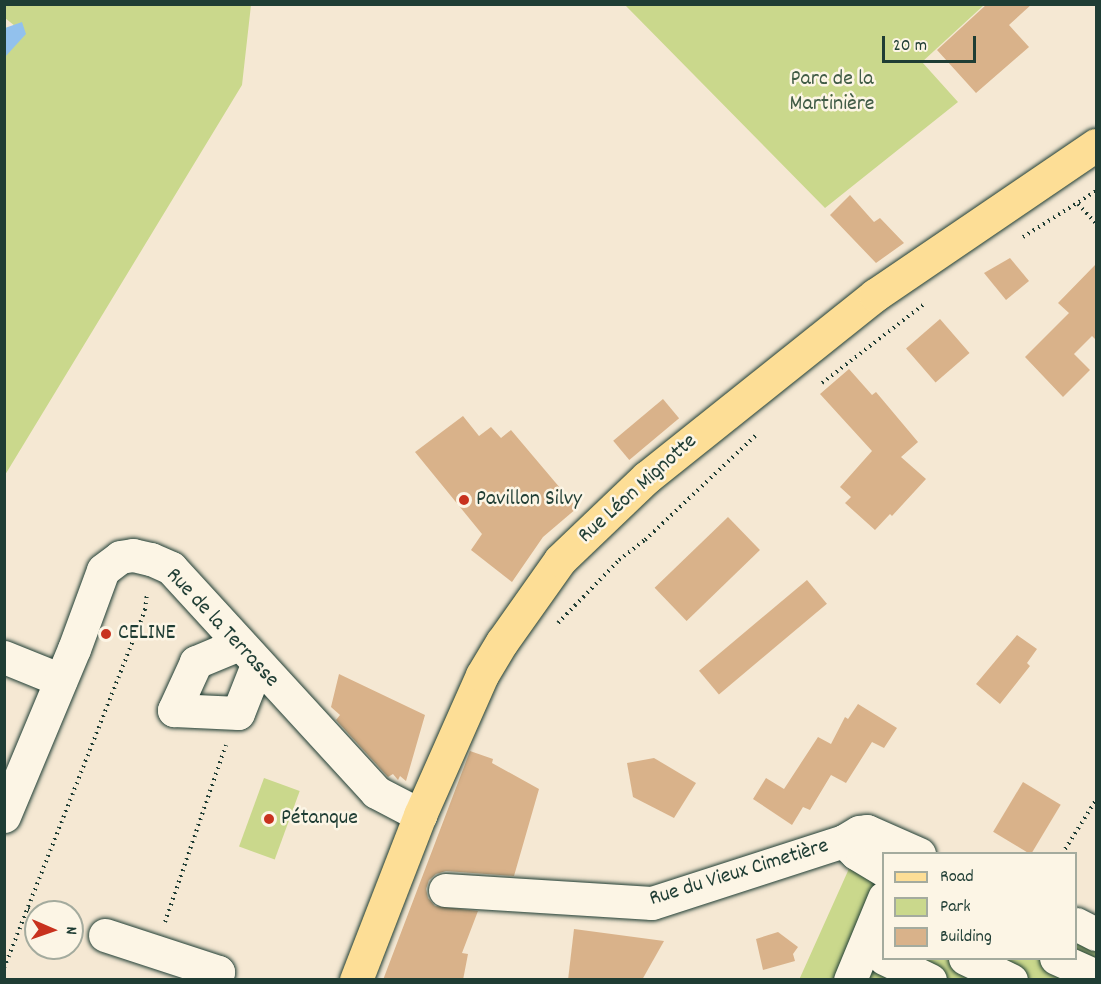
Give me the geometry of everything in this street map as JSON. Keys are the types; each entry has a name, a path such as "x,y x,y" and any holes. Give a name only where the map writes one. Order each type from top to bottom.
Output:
{"main road":[{"name":"Rue Léon Mignotte","path":"356,980 420,815 482,675 502,642 560,560 647,477 875,295 1096,145"}],"street":[{"name":"Rue de la Terrasse","path":"4,816 61,680 103,570 120,557 133,555 151,559 171,568 248,655 376,792 420,815"},
{"path":"248,655 238,713 174,710 196,662 248,655"},
{"path":"4,657 61,680"},
{"name":"Rue du Vieux Cimetière","path":"445,890 652,903 844,841 859,832 867,831 914,852"},
{"path":"844,841 856,853 882,869"},
{"path":"850,980 877,955 881,912"},
{"path":"1077,924 1096,934"},
{"path":"105,935 218,972 215,980"},
{"path":"888,960 930,980"},
{"path":"969,960 1011,980"},
{"path":"1060,960 1096,976"}],"path":[{"path":"1021,238 1096,191"},
{"path":"1078,204 1096,223"},
{"path":"813,389 926,303"},
{"path":"619,560 645,540 766,426"},
{"path":"32,900 145,610 151,559"},
{"path":"155,951 238,713"},
{"path":"1063,852 1096,800"},
{"path":"4,968 24,919"}],"green space":[{"path":"5,5 251,5 242,85 5,475 4,57 25,34 5,18"},
{"name":"Parc de la Martinière","path":"625,5 984,5 922,62 958,102 825,208"},
{"name":"Pétanque","path":"264,778 300,791 275,860 239,847"},
{"path":"856,853 882,854 882,960 1077,960 1077,935 1096,944 1096,979 799,980"}],"water":[{"path":"22,22 26,34 5,57 5,28"}],"building":[{"path":"987,4 1032,4 1009,25 1029,47 976,93 937,50"},
{"path":"850,195 874,222 880,218 904,243 876,263 830,215"},
{"path":"1010,258 1029,281 1006,300 984,273"},
{"path":"1096,264 1096,340 1092,336 1074,354 1090,370 1063,397 1025,357 1069,313 1058,303"},
{"path":"940,319 970,353 936,382 906,349"},
{"path":"849,369 872,395 876,392 918,442 901,457 926,479 892,516 890,514 875,530 845,503 851,497 840,487 872,451 820,394"},
{"path":"663,399 679,418 629,460 613,441"},
{"path":"463,416 479,436 491,427 501,438 511,430 577,508 543,537 512,582 471,550 482,534 415,452"},
{"path":"728,517 760,550 687,621 655,588"},
{"path":"807,580 827,604 719,694 699,671"},
{"path":"1017,635 1037,649 1027,663 1030,666 1000,704 976,684"},
{"path":"339,674 425,715 406,781 400,776 398,780 393,774 388,777 336,720 340,715 331,707"},
{"path":"858,704 897,728 884,748 872,742 846,783 831,775 810,810 803,807 792,825 753,799 766,778 784,789 818,737 831,744 845,717 848,719"},
{"path":"470,751 493,759 492,763 539,789 514,876 446,871 436,874 429,880 426,889 428,898 435,906 478,911 462,953 468,954 463,980 383,980"},
{"path":"654,758 696,783 674,818 633,797 627,763"},
{"path":"1023,782 1061,805 1032,852 1027,852 993,832"},
{"path":"574,929 664,941 642,980 568,980"},
{"path":"778,932 798,947 793,954 795,961 763,970 756,939"}],"place":[{"name":"Pavillon Silvy","path":"464,500"},
{"name":"CELINE","path":"106,634"},
{"name":"Pétanque","path":"269,819"}]}
